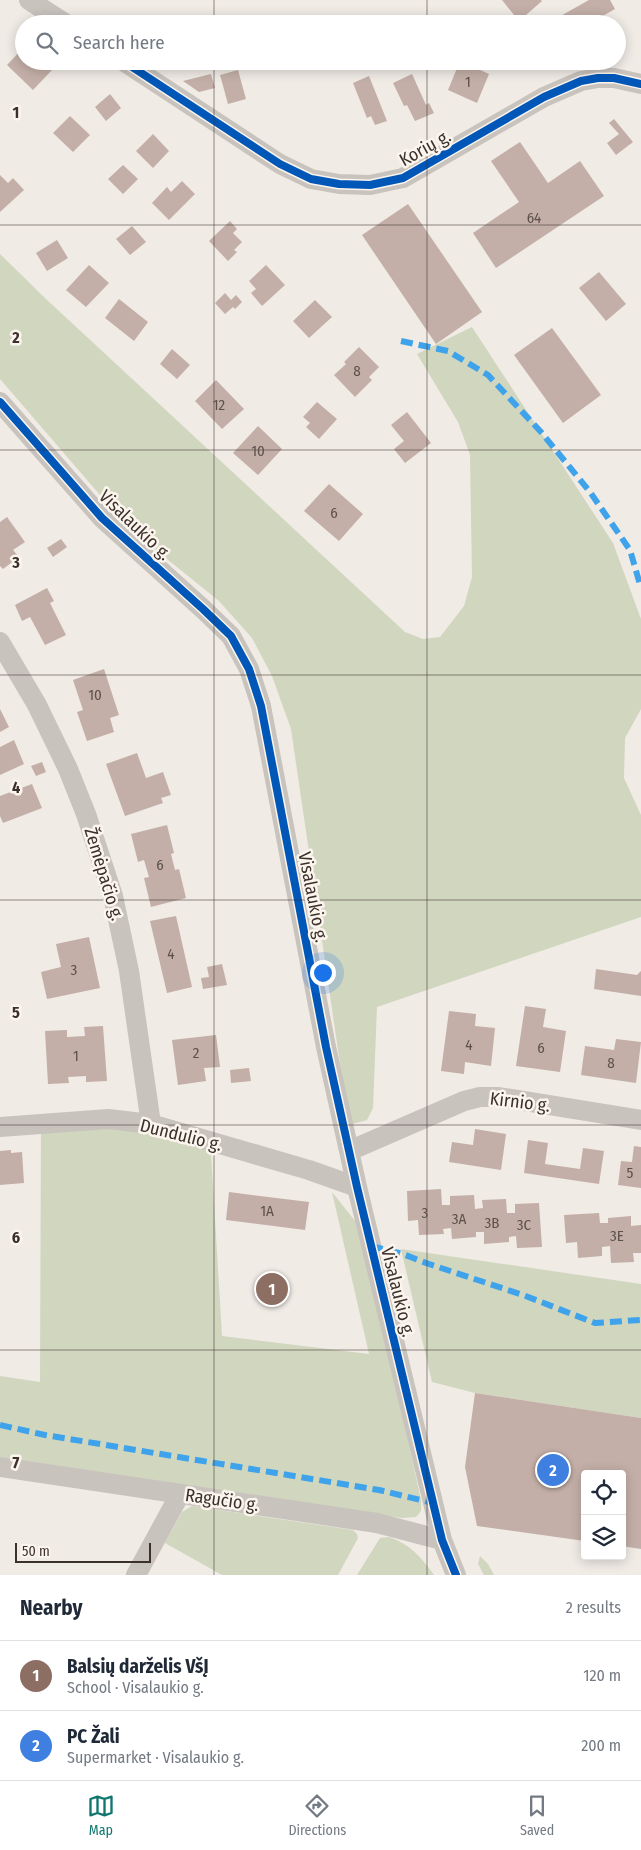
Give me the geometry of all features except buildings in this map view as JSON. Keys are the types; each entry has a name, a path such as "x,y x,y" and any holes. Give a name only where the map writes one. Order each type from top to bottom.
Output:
{"street":[{"path":"29,0 52,15"},
{"name":"Korių g.","path":"137,70 280,164 311,179 339,184 370,185 403,178 544,97 581,81 614,78 641,84"},
{"name":"Visalaukio g.","path":"0,402 102,518 231,636 249,669 261,706 326,1047 357,1187 442,1540 456,1575"},
{"name":"Žemėpačio g.","path":"0,642 37,705 68,769 86,814 113,896 129,971 150,1124"},
{"name":"Kirnio g.","path":"349,1151 464,1101 480,1097 499,1097 641,1120"},
{"name":"Dundulio g.","path":"0,1127 108,1120 150,1124 309,1170 357,1187"},
{"name":"Ragučio g.","path":"0,1467 377,1523 442,1540"},
{"path":"136,1575 180,1494"}],"green space":[{"path":"0,254 46,299 405,632 423,639 440,637 464,606 472,577 470,455 458,422 417,354 472,327 613,543 641,619 641,709 625,738 624,778 641,815 641,917 377,1007 373,1108 367,1120 349,1125 291,729 272,676 252,638 219,601 146,542 100,495 0,379"},
{"path":"41,1128 139,1131 182,1141 211,1152 222,1336 369,1354 332,1192 355,1221 386,1340 421,1500 421,1511 416,1517 402,1518 0,1457 0,1376 40,1382"},
{"path":"401,1249 641,1284 641,1418 475,1393 432,1382"},
{"path":"192,1506 353,1530 358,1538 338,1575 222,1575 165,1543 182,1512"},
{"path":"389,1537 415,1552 434,1575 357,1575 380,1538"},
{"path":"480,1556 488,1564 494,1575 484,1575 478,1564"}],"marked path":[{"path":"401,341 448,351 488,375 541,432 590,492 630,550 641,588"},
{"path":"371,1246 403,1254 523,1295 595,1323 641,1320"},
{"path":"0,1425 45,1435 379,1490 433,1503"}],"cycle path":[{"path":"137,70 280,164 311,179 339,184 370,185 403,178 544,97 581,81 614,78 641,84"},
{"path":"0,402 102,518 231,636 249,669 261,706 326,1047 357,1187 442,1540 456,1575"}],"place":[{"name":"Balsių darželis VšĮ","path":"272,1289"},
{"name":"PC Žali","path":"553,1470"}]}
